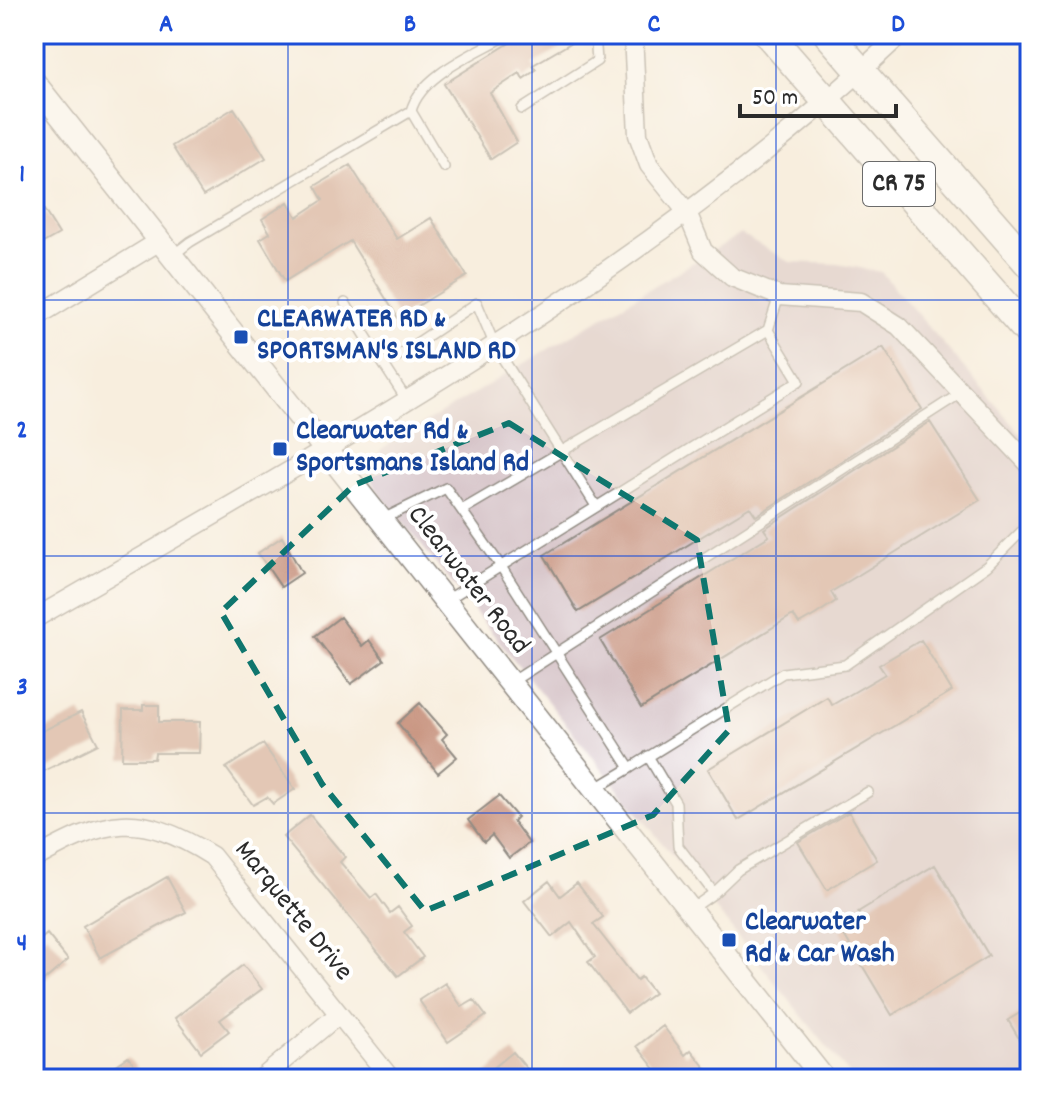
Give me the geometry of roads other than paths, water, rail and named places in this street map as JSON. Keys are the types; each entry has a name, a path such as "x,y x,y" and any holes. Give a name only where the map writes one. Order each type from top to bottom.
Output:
{"main road":[{"name":"CR 75","path":"768,34 1030,334"},
{"name":"CR 75","path":"828,34 1030,265"}],"street":[{"path":"633,34 638,135 649,165 687,212 703,251 732,277 779,296 861,302 899,326 929,354 961,393 1030,465"},
{"path":"34,619 325,450 495,346 687,212 827,101 901,34"},
{"name":"Clearwater Road","path":"34,82 164,250 824,1079"},
{"path":"34,318 164,250"},
{"name":"Marquette Drive","path":"34,859 101,826 141,823 178,835 212,856 391,1079"},
{"path":"261,1079 339,1014"}],"lane":[{"path":"164,250 190,242 411,111 415,96 509,34"},
{"path":"522,109 597,61 595,34"},
{"path":"411,111 444,167"},
{"path":"462,510 768,330 779,296"},
{"path":"345,303 406,399"},
{"path":"384,365 477,303 495,346 596,506"},
{"path":"445,601 799,381 768,330"},
{"path":"510,683 961,393"},
{"path":"381,520 446,488 500,565 630,768"},
{"path":"595,790 783,673 845,665 987,566 1030,523"},
{"path":"648,756 676,803 678,846 714,893"},
{"path":"690,910 738,870 868,792"}],"place":[{"name":"CLEARWATER RD & SPORTSMAN'S ISLAND RD","path":"241,337"},
{"name":"Clearwater Rd & Sportsmans Island Rd","path":"280,449"},
{"name":"Clearwater Rd & Car Wash","path":"729,940"}]}
